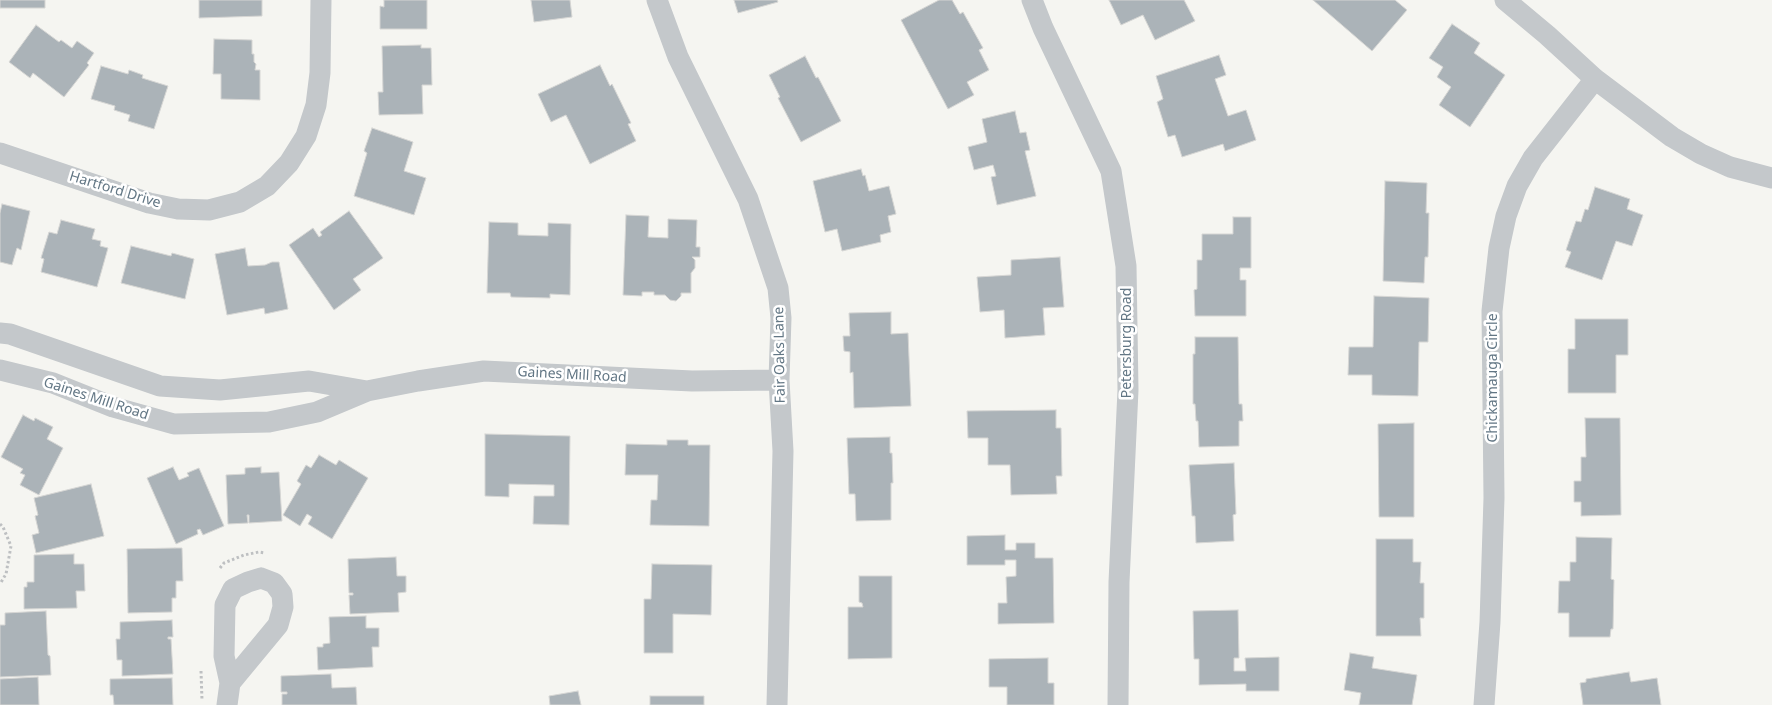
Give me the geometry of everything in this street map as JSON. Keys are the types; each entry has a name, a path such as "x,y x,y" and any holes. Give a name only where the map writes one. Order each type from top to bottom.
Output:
{"street":[{"name":"Hartford Drive","path":"0,153 149,203 178,209 210,210 240,202 267,186 289,163 306,136 316,105 320,73 321,0"},
{"name":"Fair Oaks Lane","path":"657,0 678,57 748,199 778,288 781,318 779,380 783,450 777,705"},
{"name":"Petersburg Road","path":"1032,0 1043,28 1111,172 1126,266 1128,390 1118,582 1118,705"},
{"path":"1505,0 1547,35 1594,79 1672,137 1701,154 1730,167 1772,178"},
{"name":"Chickamauga Circle","path":"1484,705 1490,622 1494,498 1492,311 1499,248 1506,216 1517,186 1533,158 1594,79"},
{"name":"Gaines Mill Road","path":"0,333 10,334 160,386 220,390 309,381 367,391"},
{"name":"Gaines Mill Road","path":"0,370 54,383 113,407 174,424 270,422 317,412 367,391 484,371 692,381 779,380"},
{"path":"227,705 230,683"}],"path":[{"path":"0,524 11,546 6,574 0,584"}],"building":[{"path":"0,0 45,0 45,8 0,8"},
{"path":"199,0 262,0 262,16 199,18"},
{"path":"384,0 427,0 427,29 380,29 380,6 384,7"},
{"path":"531,0 570,0 572,17 534,22"},
{"path":"734,0 777,0 778,2 738,13"},
{"path":"939,0 952,0 960,14 963,12 983,48 979,50 989,70 967,82 974,95 948,109 901,20"},
{"path":"1109,0 1184,0 1195,21 1155,40 1143,15 1121,25"},
{"path":"1313,0 1395,0 1407,10 1372,51"},
{"path":"1452,24 1480,43 1474,53 1505,75 1470,127 1439,105 1451,87 1437,77 1443,67 1429,58"},
{"path":"36,25 59,42 61,40 72,48 77,41 94,53 87,63 89,65 64,97 33,73 30,78 9,62"},
{"path":"214,39 252,40 252,54 254,54 254,62 256,64 255,70 260,70 260,100 221,99 221,74 213,74"},
{"path":"421,45 421,48 431,48 432,85 422,85 423,114 379,115 378,92 383,92 382,46"},
{"path":"1219,55 1226,75 1215,79 1228,116 1246,110 1256,140 1225,151 1223,144 1182,157 1175,135 1168,137 1157,102 1163,99 1156,76"},
{"path":"805,56 841,121 801,142 778,98 780,97 769,75"},
{"path":"600,65 610,86 612,84 631,123 628,124 636,141 590,164 566,115 551,122 538,94"},
{"path":"101,66 128,74 129,70 143,75 142,78 168,86 154,129 128,121 130,115 114,110 115,106 91,99"},
{"path":"1015,111 1020,133 1026,132 1030,150 1025,151 1036,196 997,205 991,177 996,176 993,165 974,170 968,147 987,142 982,119"},
{"path":"372,128 413,142 404,171 426,178 414,215 354,196 367,153 364,151"},
{"path":"861,169 863,176 865,175 869,191 889,186 896,214 888,216 891,232 880,235 881,242 842,251 837,229 825,232 813,181"},
{"path":"1385,181 1427,183 1426,213 1429,213 1428,257 1425,257 1424,283 1383,281"},
{"path":"1595,187 1630,199 1627,209 1643,215 1632,246 1616,241 1602,280 1565,267 1571,252 1566,250 1576,221 1581,222 1585,209 1588,210"},
{"path":"2,204 30,211 21,250 17,248 12,265 0,262 0,213"},
{"path":"349,211 383,258 353,279 361,290 334,310 289,245 313,228 319,237 322,235 320,232"},
{"path":"626,215 649,216 648,237 668,238 668,219 697,220 696,247 700,247 700,257 692,257 695,260 695,268 691,273 691,293 681,293 681,296 676,301 670,300 665,295 654,295 654,292 642,292 642,296 623,295"},
{"path":"1233,217 1251,217 1251,268 1240,268 1240,280 1246,280 1246,316 1195,316 1194,290 1197,289 1197,260 1202,260 1202,234 1233,234"},
{"path":"61,220 95,229 92,239 101,241 100,246 108,248 97,287 41,272 44,259 41,258 49,232 57,234"},
{"path":"489,222 518,223 518,235 548,236 548,223 571,224 570,295 550,294 550,298 511,297 510,293 487,293"},
{"path":"131,246 171,256 172,253 194,259 185,299 121,283"},
{"path":"245,248 248,266 279,262 288,309 265,314 264,308 227,315 215,254"},
{"path":"1060,257 1064,307 1043,308 1045,335 1005,338 1004,310 980,312 977,277 1011,275 1011,260"},
{"path":"1374,296 1429,298 1428,342 1419,342 1418,396 1372,395 1372,375 1348,375 1349,347 1373,347"},
{"path":"891,312 891,334 908,333 911,406 854,408 853,372 850,373 850,352 844,351 843,336 850,336 849,313"},
{"path":"1575,319 1628,319 1628,355 1616,355 1616,393 1568,393 1568,349 1575,349"},
{"path":"1195,337 1238,337 1239,404 1242,404 1243,421 1239,421 1239,446 1199,447 1198,421 1196,421 1195,404 1193,404"},
{"path":"1056,410 1056,428 1061,428 1062,476 1056,476 1057,494 1011,495 1010,465 988,465 988,438 968,438 967,411"},
{"path":"23,415 34,421 35,418 53,427 47,439 63,448 39,495 20,485 25,475 20,473 23,469 1,457"},
{"path":"1585,418 1620,418 1621,515 1581,516 1581,502 1574,502 1574,481 1581,481 1581,457 1586,457"},
{"path":"1414,423 1414,517 1379,517 1378,424"},
{"path":"485,434 570,436 569,525 533,524 534,496 554,496 554,485 509,484 509,497 485,496"},
{"path":"890,437 893,483 891,483 891,520 856,521 855,494 849,494 847,438"},
{"path":"667,440 688,440 688,445 710,445 709,526 650,525 651,500 657,500 658,475 625,475 626,444 667,445"},
{"path":"319,455 336,465 339,460 368,478 332,539 308,524 312,517 307,514 300,526 283,515 301,484 297,481 306,465 311,468"},
{"path":"1234,463 1236,514 1233,515 1234,541 1196,543 1195,516 1192,516 1189,465"},
{"path":"173,467 179,480 189,476 187,473 199,468 224,526 203,535 200,529 197,530 198,534 176,544 147,478"},
{"path":"261,467 261,473 279,472 282,521 249,523 249,515 247,515 248,523 228,524 226,475 245,474 245,468"},
{"path":"91,484 104,536 36,553 32,535 39,533 35,516 38,515 34,498"},
{"path":"1005,535 1005,550 1016,550 1016,543 1035,543 1035,558 1053,558 1054,623 998,624 998,603 1007,603 1006,577 1016,576 1016,560 1005,560 1005,565 967,565 967,536"},
{"path":"1576,537 1612,538 1611,579 1614,580 1613,629 1611,629 1610,637 1569,637 1569,613 1558,613 1559,581 1570,581 1570,562 1576,562"},
{"path":"1376,539 1413,539 1413,562 1421,562 1420,583 1424,583 1424,618 1420,618 1421,636 1376,636"},
{"path":"182,548 183,581 176,581 176,598 172,598 172,612 128,613 127,549"},
{"path":"74,554 74,564 84,564 85,591 76,591 77,608 24,609 24,587 27,587 27,582 34,582 34,555"},
{"path":"396,557 397,576 406,576 406,592 398,593 399,612 350,614 349,595 353,595 353,593 349,593 348,559"},
{"path":"652,564 712,565 711,615 673,614 673,653 644,653 644,599 651,599"},
{"path":"859,576 892,576 892,658 848,659 848,607 863,607 862,603 859,602"},
{"path":"1238,610 1239,658 1234,658 1234,671 1246,671 1245,658 1279,657 1279,691 1246,691 1246,684 1199,685 1199,659 1194,659 1193,611"},
{"path":"46,611 51,675 0,677 0,625 5,625 5,613"},
{"path":"366,616 366,628 379,628 379,647 372,647 373,667 318,670 317,647 323,647 323,644 330,643 329,617"},
{"path":"172,620 173,637 168,637 168,639 171,639 173,674 122,676 122,660 117,660 116,639 120,639 120,622"},
{"path":"1350,653 1374,657 1372,668 1417,675 1412,705 1359,705 1361,693 1344,690"},
{"path":"1048,658 1048,683 1054,683 1054,705 1007,705 1007,687 989,687 989,659"},
{"path":"1629,672 1631,682 1657,678 1661,705 1583,705 1580,683 1586,682 1586,679"},
{"path":"331,674 332,688 356,687 357,705 282,705 282,694 287,694 287,692 281,692 281,676"},
{"path":"38,677 39,705 0,705 0,679"},
{"path":"172,678 173,705 114,705 113,695 110,695 110,679"},
{"path":"578,691 581,705 550,705 549,696"},
{"path":"650,696 704,696 704,705 650,705"}]}
